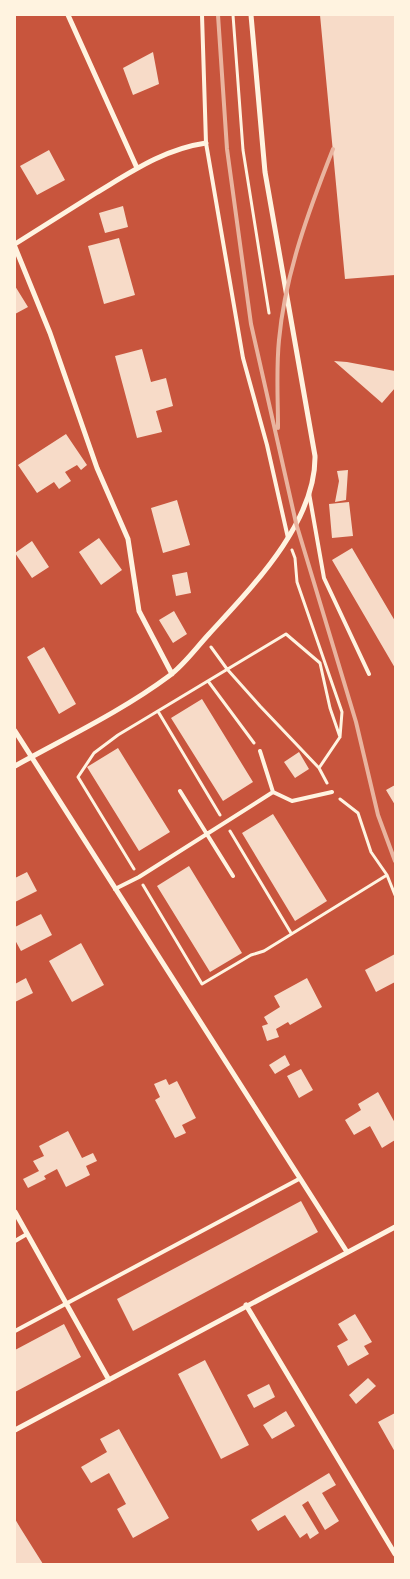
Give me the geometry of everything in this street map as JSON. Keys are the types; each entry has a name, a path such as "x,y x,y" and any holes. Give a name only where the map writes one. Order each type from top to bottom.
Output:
{"street":[{"path":"68,15 138,168"},
{"path":"15,766 139,697 172,674 251,589 288,538 310,492 316,471 315,456 265,172 251,15"},
{"path":"172,674 139,611 128,540 97,468 50,333 15,246 161,155 190,146 206,144"},
{"path":"15,731 346,1252"},
{"path":"15,1212 109,1380"},
{"path":"15,1430 395,1227"},
{"path":"246,1305 395,1554"}],"lane":[{"path":"202,15 206,144 244,358 267,445 288,538"},
{"path":"310,492 324,578 369,674"},
{"path":"260,751 273,792 292,800 332,792"},
{"path":"180,791 233,876"},
{"path":"115,889 139,877 205,833 273,792"},
{"path":"15,1332 300,1179"},
{"path":"15,1241 28,1234"}],"path":[{"path":"233,15 243,150 269,313"},
{"path":"288,538 296,558 298,582 342,712 340,737 320,768"},
{"path":"78,776 94,753 118,735 286,634 320,663 330,708 340,737"},
{"path":"204,639 228,669 320,768 332,792 358,813 371,852 387,875 395,895"},
{"path":"208,681 260,751"},
{"path":"202,984 251,955 264,951 387,875"}],"building":[{"path":"320,15 395,15 395,275 345,279"},
{"path":"153,52 159,84 133,95 123,68"},
{"path":"49,150 65,180 37,195 20,166"},
{"path":"123,206 128,227 105,233 99,213"},
{"path":"119,238 135,295 104,304 88,246"},
{"path":"15,286 28,307 15,314"},
{"path":"142,349 151,382 166,378 173,406 156,411 162,432 137,438 115,356"},
{"path":"334,361 395,371 395,388 382,403"},
{"path":"66,434 87,465 81,470 77,465 65,472 71,481 59,489 54,482 37,493 18,465"},
{"path":"348,470 346,500 335,502 339,481 337,471"},
{"path":"177,500 190,545 163,553 151,508"},
{"path":"349,502 353,536 332,538 329,504"},
{"path":"99,538 122,570 101,585 79,552"},
{"path":"32,541 49,567 32,578 15,553"},
{"path":"352,548 395,621 395,668 332,560"},
{"path":"187,572 191,593 176,596 172,575"},
{"path":"174,611 187,634 173,643 159,620"},
{"path":"44,647 76,704 59,714 27,657"},
{"path":"202,699 253,782 223,801 171,718"},
{"path":"118,748 170,832 139,851 87,767"},
{"path":"299,752 309,769 295,778 284,762"},
{"path":"395,785 395,805 386,790"},
{"path":"273,814 327,901 295,921 242,833"},
{"path":"189,866 242,953 210,972 157,886"},
{"path":"27,872 37,891 15,902 15,878"},
{"path":"41,914 52,935 21,951 15,940 15,927"},
{"path":"81,943 104,985 72,1002 49,961"},
{"path":"395,954 395,982 376,992 365,970"},
{"path":"26,978 33,993 15,1002 15,984"},
{"path":"307,978 322,1007 290,1025 288,1022 276,1029 279,1037 267,1041 262,1026 268,1024 264,1017 280,1007 274,996"},
{"path":"285,1055 290,1065 275,1074 269,1065"},
{"path":"301,1069 313,1090 299,1098 287,1076"},
{"path":"166,1079 169,1085 177,1081 196,1118 182,1125 186,1133 175,1138 155,1100 160,1097 154,1084"},
{"path":"378,1092 395,1123 395,1140 382,1148 370,1126 354,1135 345,1120 361,1110 358,1104"},
{"path":"68,1131 82,1158 93,1153 97,1161 86,1166 90,1175 66,1187 57,1169 44,1176 46,1179 28,1188 23,1179 39,1171 33,1161 44,1156 39,1146"},
{"path":"301,1201 318,1232 133,1331 117,1299"},
{"path":"355,1314 372,1342 364,1346 369,1354 348,1366 337,1346 348,1340 338,1324"},
{"path":"64,1324 81,1357 15,1392 15,1350"},
{"path":"205,1360 249,1445 221,1459 178,1374"},
{"path":"368,1378 376,1386 356,1404 349,1395"},
{"path":"269,1384 275,1397 254,1408 247,1395"},
{"path":"286,1411 295,1426 272,1439 263,1425"},
{"path":"395,1413 395,1452 378,1422"},
{"path":"119,1429 169,1518 133,1538 117,1509 126,1504 109,1473 91,1483 81,1467 107,1452 100,1439"},
{"path":"329,1473 336,1485 322,1493 339,1521 325,1530 308,1501 302,1505 319,1533 310,1539 307,1533 300,1538 285,1515 258,1531 251,1520"},
{"path":"15,1519 21,1529 43,1564 15,1563"}],"railway":[{"path":"218,15 227,149 251,324 296,523 356,722 378,815 395,861"},
{"path":"278,428 277,373 282,315 299,243 333,149"}]}
